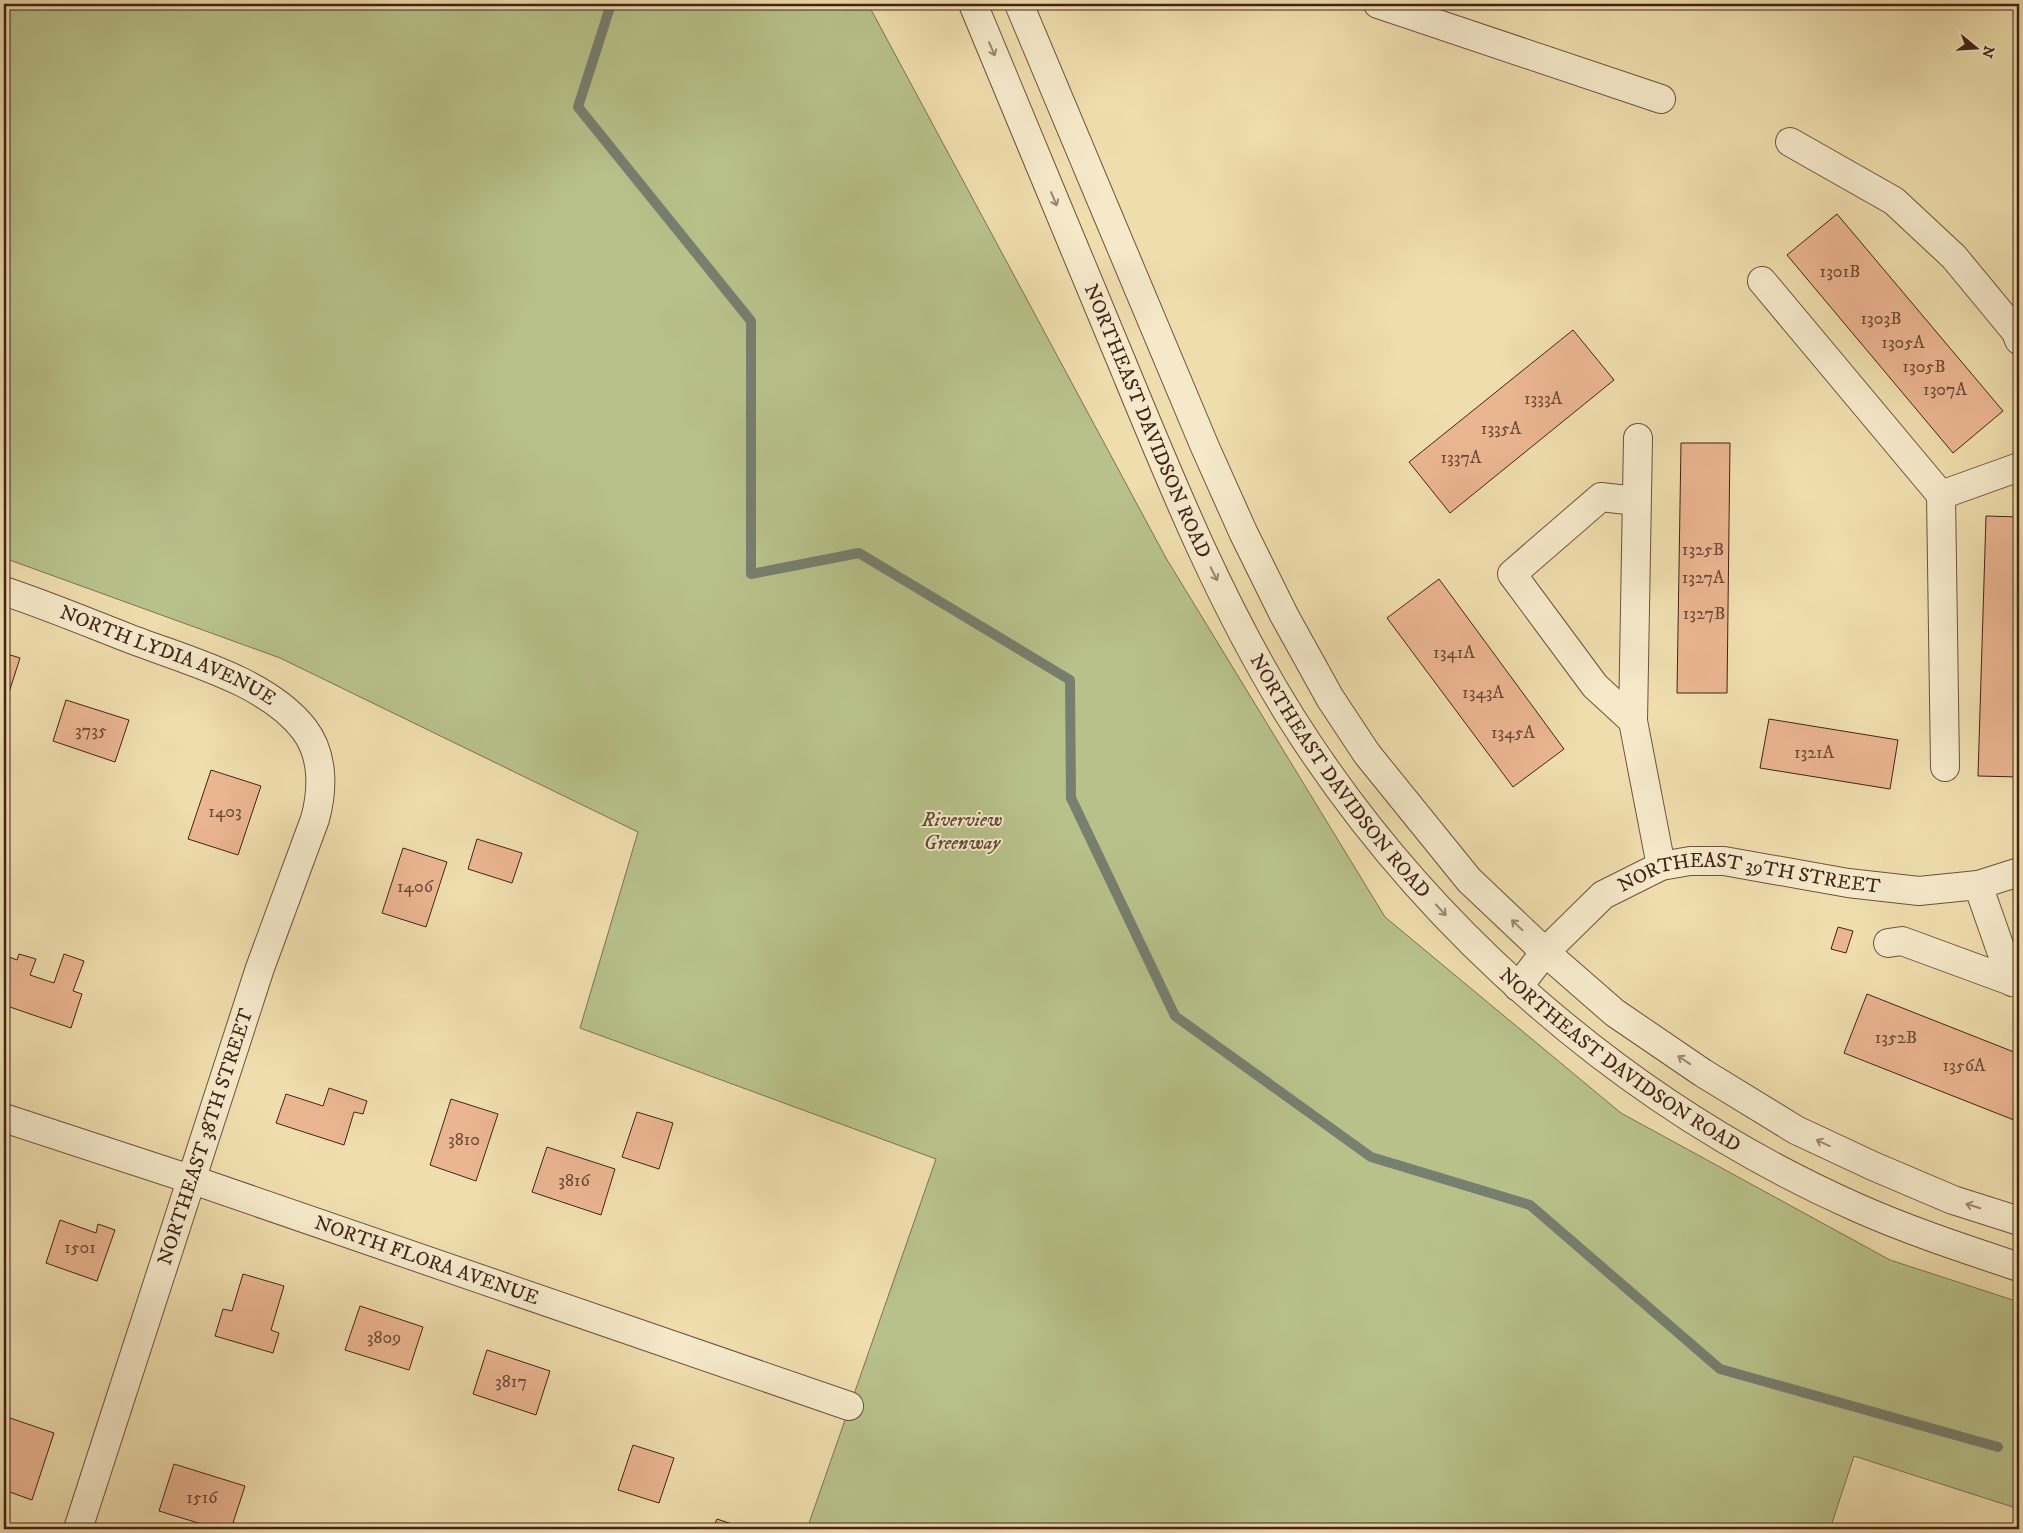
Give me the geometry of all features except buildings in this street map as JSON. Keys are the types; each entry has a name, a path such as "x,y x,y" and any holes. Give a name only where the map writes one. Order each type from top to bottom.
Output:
{"street":[{"name":"NORTHEAST DAVIDSON ROAD","path":"973,4 1200,547 1248,643 1291,717 1340,791 1392,856 1444,914 1518,987 1588,1047 1682,1112 1786,1173 1857,1208 1940,1241 2019,1267"},
{"name":"NORTHEAST DAVIDSON ROAD","path":"1019,4 1205,447 1251,549 1320,682 1367,754 1469,880 1545,952 1615,1013 1703,1073 1796,1130 1873,1166 1953,1200 2019,1221"},
{"path":"1378,4 1662,99"},
{"path":"1790,142 1894,201 1954,257 2016,332 2019,340"},
{"path":"1762,281 1941,495 1945,767"},
{"path":"1638,438 1633,722 1661,866"},
{"path":"1941,495 2019,467"},
{"path":"1633,722 1594,686 1512,574 1601,497 1636,501"},
{"name":"NORTH LYDIA AVENUE","path":"4,591 234,679 290,713 305,731 313,745"},
{"name":"NORTHEAST 38TH STREET","path":"78,1529 193,1180 260,968 315,819 321,797 321,774 313,745"},
{"name":"NORTHEAST 39TH STREET","path":"1518,987 1545,952 1603,895 1661,866 1690,861 1724,861 1848,883 1919,891 1978,885 2019,872"},
{"path":"1978,885 2016,983"},
{"path":"1888,942 1902,941 2016,983"},
{"name":"NORTH FLORA AVENUE","path":"4,1118 193,1180 849,1406"}],"green space":[{"name":"Riverview Greenway","path":"4,4 868,4 1166,558 1385,917 1621,1113 1890,1260 2019,1302 2019,1509 1854,1456 1830,1529 807,1529 936,1159 580,1028 638,832 280,658 4,558"}],"waterway":[{"path":"611,4 578,107 751,321 751,574 859,553 1070,680 1071,798 1175,1016 1371,1157 1530,1205 1720,1369 1998,1447"}]}
